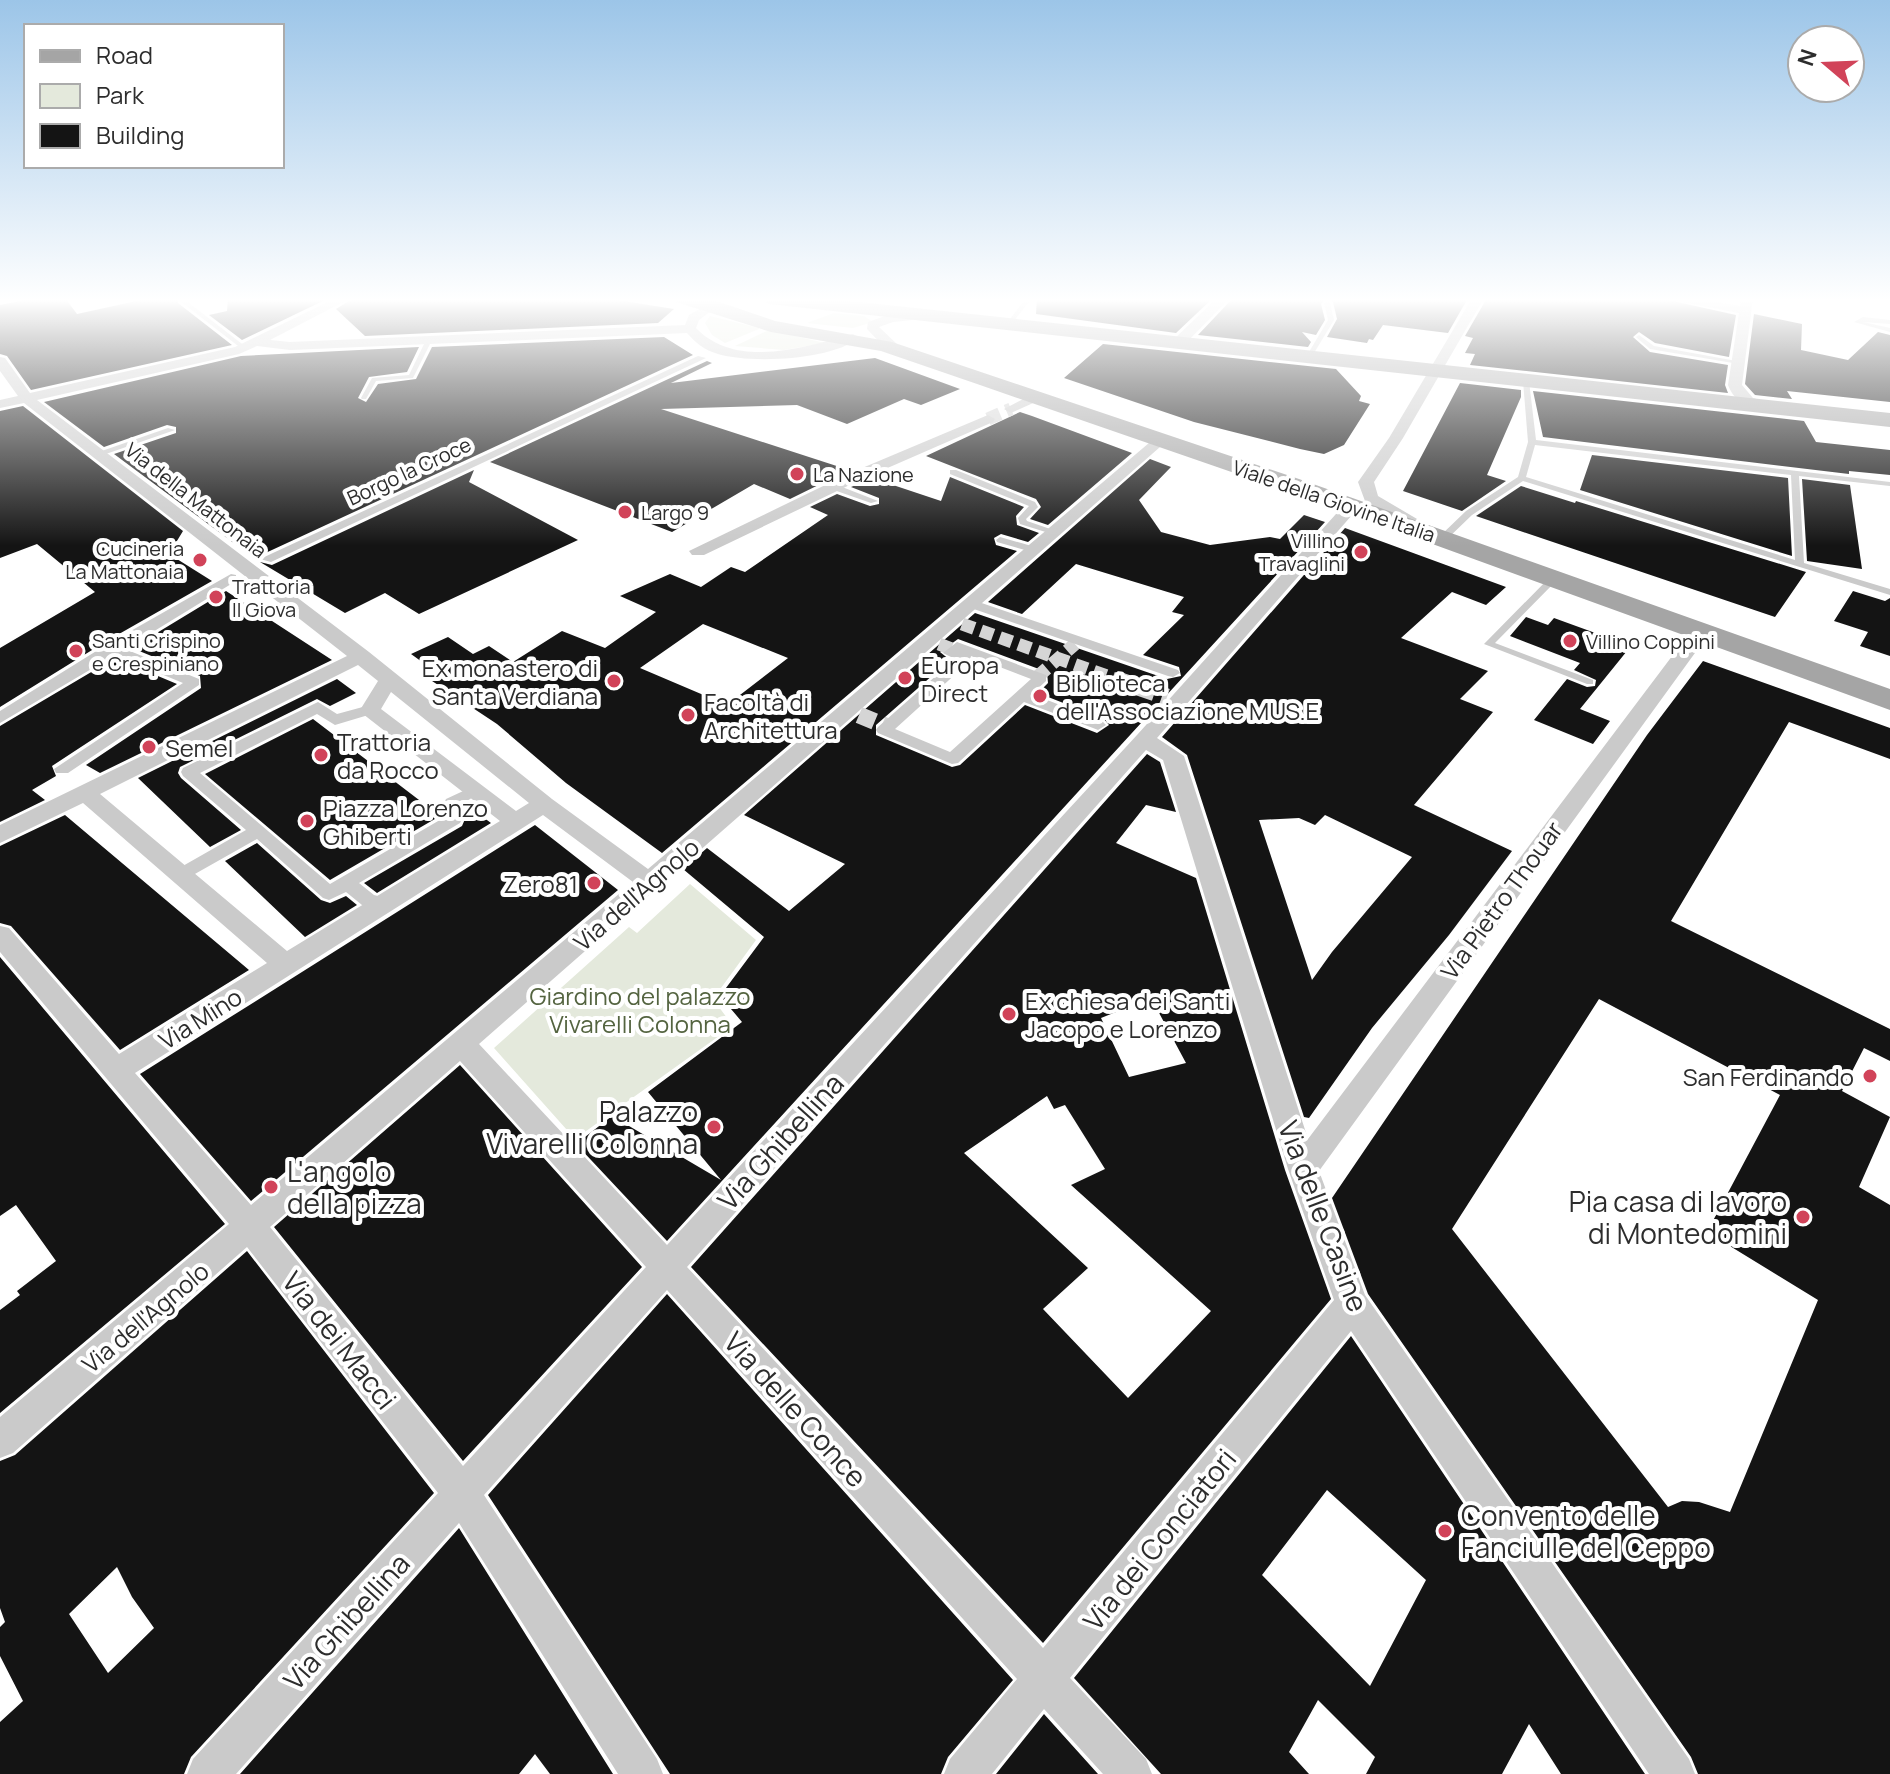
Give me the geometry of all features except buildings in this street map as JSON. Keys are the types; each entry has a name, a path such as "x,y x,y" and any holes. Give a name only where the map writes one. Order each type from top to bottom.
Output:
{"main road":[{"name":"Viale della Giovine Italia","path":"991,381 1890,700"},
{"path":"1526,381 1890,420"}],"street":[{"name":"Via della Mattonaia","path":"14,381 26,398 362,656"},
{"path":"0,404 99,381"},
{"name":"Borgo la Croce","path":"266,559 652,381"},
{"path":"1429,381 1366,482 1371,498 1436,537"},
{"path":"1737,381 1736,392 1745,400 1769,407"},
{"path":"1011,409 1037,396"},
{"path":"698,551 988,419"},
{"name":"Via dell'Agnolo","path":"0,1440 649,882 853,713 956,622 970,603 1161,440"},
{"name":"Via Ghibellina","path":"208,1774 1144,740 1180,686 1351,507"},
{"path":"0,718 231,578"},
{"path":"970,603 1076,642 1180,686"},
{"name":"Via Pietro Thouar","path":"1303,1169 1701,631"},
{"path":"957,646 1041,678 1022,696 952,759 884,730 965,658 950,653 957,646"},
{"path":"62,769 194,682 111,648"},
{"path":"0,835 362,656 544,804 649,882"},
{"path":"389,679 370,710 335,720 325,704 189,772 329,893 454,819 452,803 474,791"},
{"path":"1022,696 1098,725"},
{"path":"370,710 516,822"},
{"name":"Via delle Casine","path":"1144,740 1173,756 1303,1169 1352,1304 1674,1774"},
{"path":"85,793 285,964 544,804"},
{"path":"180,875 258,831"},
{"path":"347,883 368,900 383,904"},
{"name":"Via dei Macci","path":"0,935 250,1227 461,1493 642,1774"},
{"name":"Via Mino","path":"115,1071 285,964"},
{"name":"Via delle Conce","path":"462,1044 1131,1774"},
{"name":"Via dei Conciatori","path":"965,1774 1352,1304"}],"lane":[{"path":"364,398 373,381"},
{"path":"1436,537 1522,478 1532,442 1526,381"},
{"path":"100,453 171,430"},
{"path":"1532,442 1890,484"},
{"path":"953,472 1032,504 1034,507 1022,518 1023,522 1052,531"},
{"path":"1795,473 1800,565"},
{"path":"1522,478 1890,592"},
{"path":"834,487 874,501"},
{"path":"1000,540 1032,549"},
{"path":"1553,579 1489,644 1590,682"}],"green space":[{"name":"Giardino del palazzo Vivarelli Colonna","path":"690,884 756,940 713,999 733,1026 575,1139 494,1048 629,927 637,933"}],"tunnel":[{"path":"988,419 1011,409"},
{"path":"962,624 1058,659"},
{"path":"939,644 954,650"},
{"path":"1058,659 1075,644"},
{"path":"1037,677 1058,659"},
{"path":"1058,659 1121,681"},
{"path":"1115,679 1167,697"},
{"path":"859,715 888,727"}],"place":[{"name":"La Nazione","path":"797,474"},
{"name":"Largo 9","path":"625,512"},
{"name":"Villino Travaglini","path":"1361,552"},
{"name":"Cucineria La Mattonaia","path":"200,560"},
{"name":"Trattoria Il Giova","path":"216,597"},
{"name":"Villino Coppini","path":"1570,641"},
{"name":"Santi Crispino e Crespiniano","path":"76,651"},
{"name":"Europa Direct","path":"905,678"},
{"name":"Ex monastero di Santa Verdiana","path":"614,681"},
{"name":"Biblioteca dell'Associazione MUS.E","path":"1040,696"},
{"name":"Facoltà di Architettura","path":"688,715"},
{"name":"Semel","path":"149,747"},
{"name":"Trattoria da Rocco","path":"321,755"},
{"name":"Piazza Lorenzo Ghiberti","path":"307,821"},
{"name":"Zero81","path":"594,883"},
{"name":"Ex chiesa dei Santi Jacopo e Lorenzo","path":"1009,1014"},
{"name":"San Ferdinando","path":"1870,1076"},
{"name":"Palazzo Vivarelli Colonna","path":"714,1127"},
{"name":"L'angolo della pizza","path":"271,1187"},
{"name":"Pia casa di lavoro di Montedomini","path":"1803,1217"},
{"name":"Convento delle Fanciulle del Ceppo","path":"1445,1531"}]}
